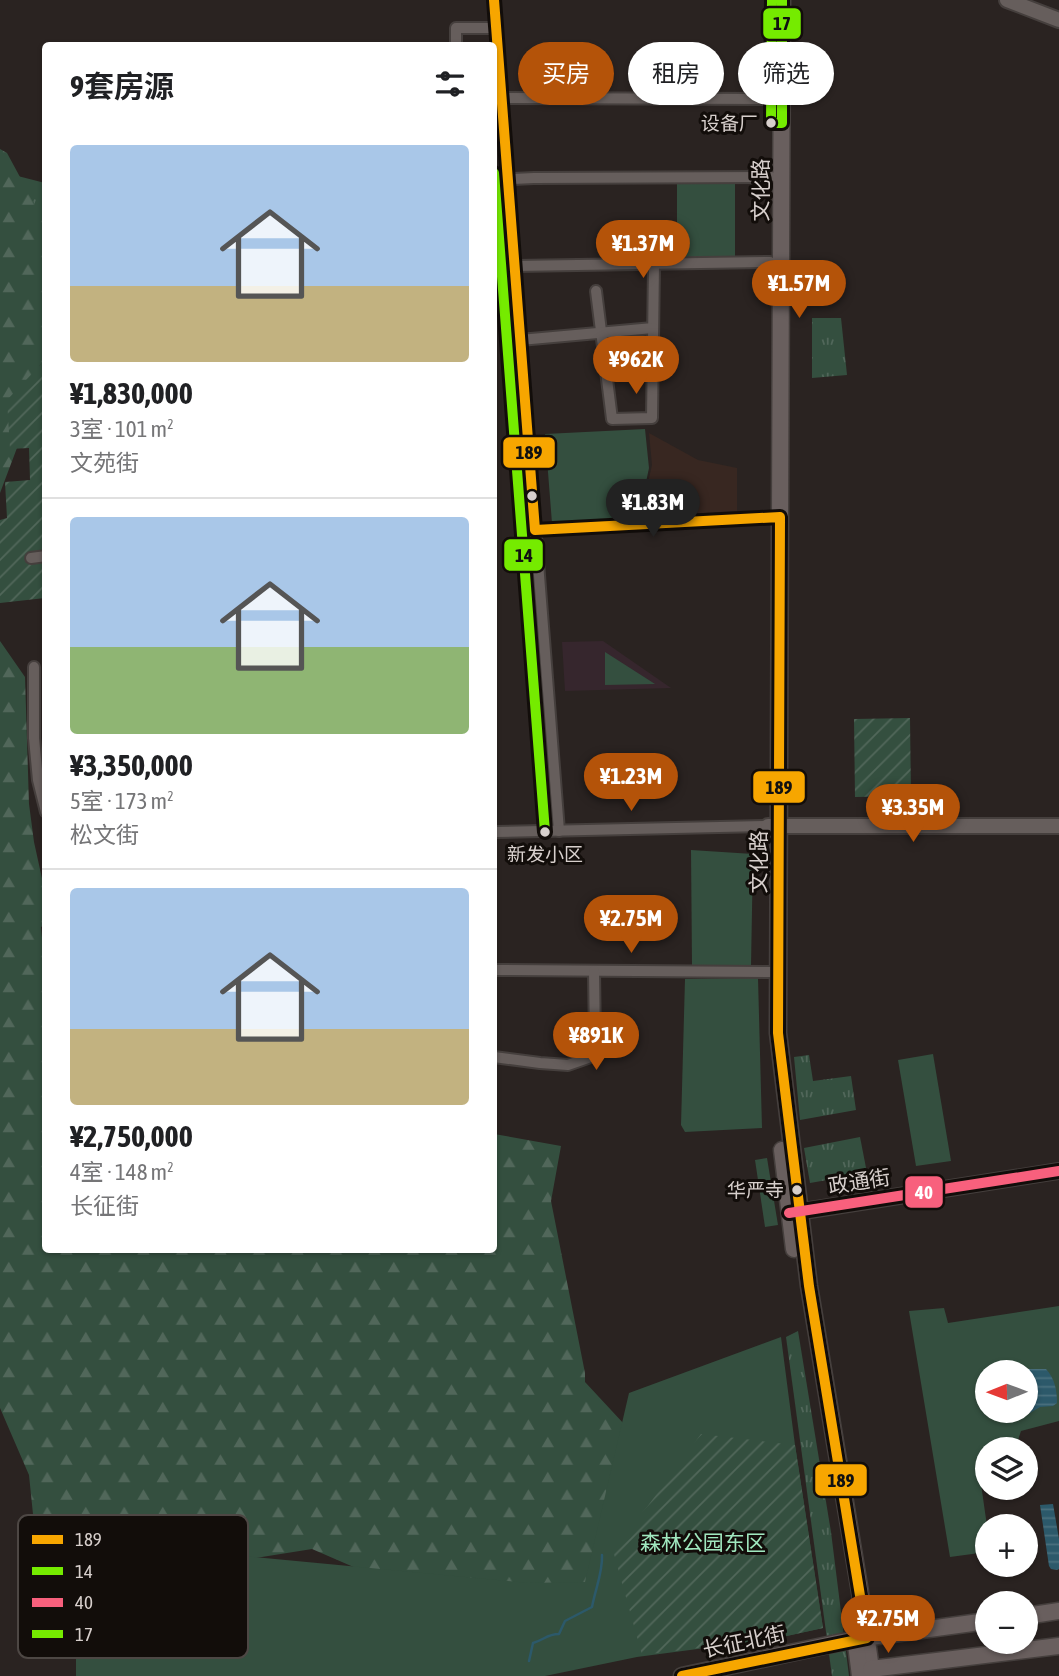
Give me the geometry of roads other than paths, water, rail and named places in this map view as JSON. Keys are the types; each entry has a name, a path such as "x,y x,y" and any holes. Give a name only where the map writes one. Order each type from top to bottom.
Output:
{"main road":[{"name":"文化路","path":"772,0 772,42"},
{"name":"文化路","path":"782,0 775,517 773,972 795,1212 799,1288 848,1580 862,1638 867,1674"},
{"name":"文化路","path":"771,105 770,262 775,517"},
{"path":"1038,1614 1059,1611"},
{"name":"长征北街","path":"682,1676 862,1638 975,1623"},
{"path":"867,1674 1059,1646"}],"street":[{"path":"494,0 497,42"},
{"path":"1007,0 1059,20"},
{"path":"456,42 456,29 496,28"},
{"path":"497,53 559,831"},
{"path":"499,104 738,100"},
{"path":"497,180 771,177"},
{"path":"515,266 770,262"},
{"path":"596,291 612,419 652,418 654,264"},
{"path":"497,294 517,290"},
{"path":"520,340 653,328"},
{"path":"535,530 775,517"},
{"path":"31,558 42,557"},
{"path":"34,667 34,738 42,796"},
{"path":"497,832 773,826 1059,827"},
{"path":"497,970 773,972"},
{"path":"497,1057 568,1065 588,1058 596,1041 594,971"},
{"name":"政通街","path":"795,1212 1059,1171"}],"water":[{"path":"1038,1369 1046,1369 1055,1385 1057,1403 1038,1408"},
{"path":"1053,1504 1059,1539 1057,1570 1049,1566 1040,1505"}],"waterway":[{"path":"529,1661 533,1643 559,1634 565,1621 592,1607 602,1555"}],"place":[{"name":"设备厂","path":"771,123"},
{"name":"新发小区","path":"545,832"},
{"name":"华严寺","path":"797,1190"}],"park label":[{"name":"森林公园东区","path":"703,1542"}]}
